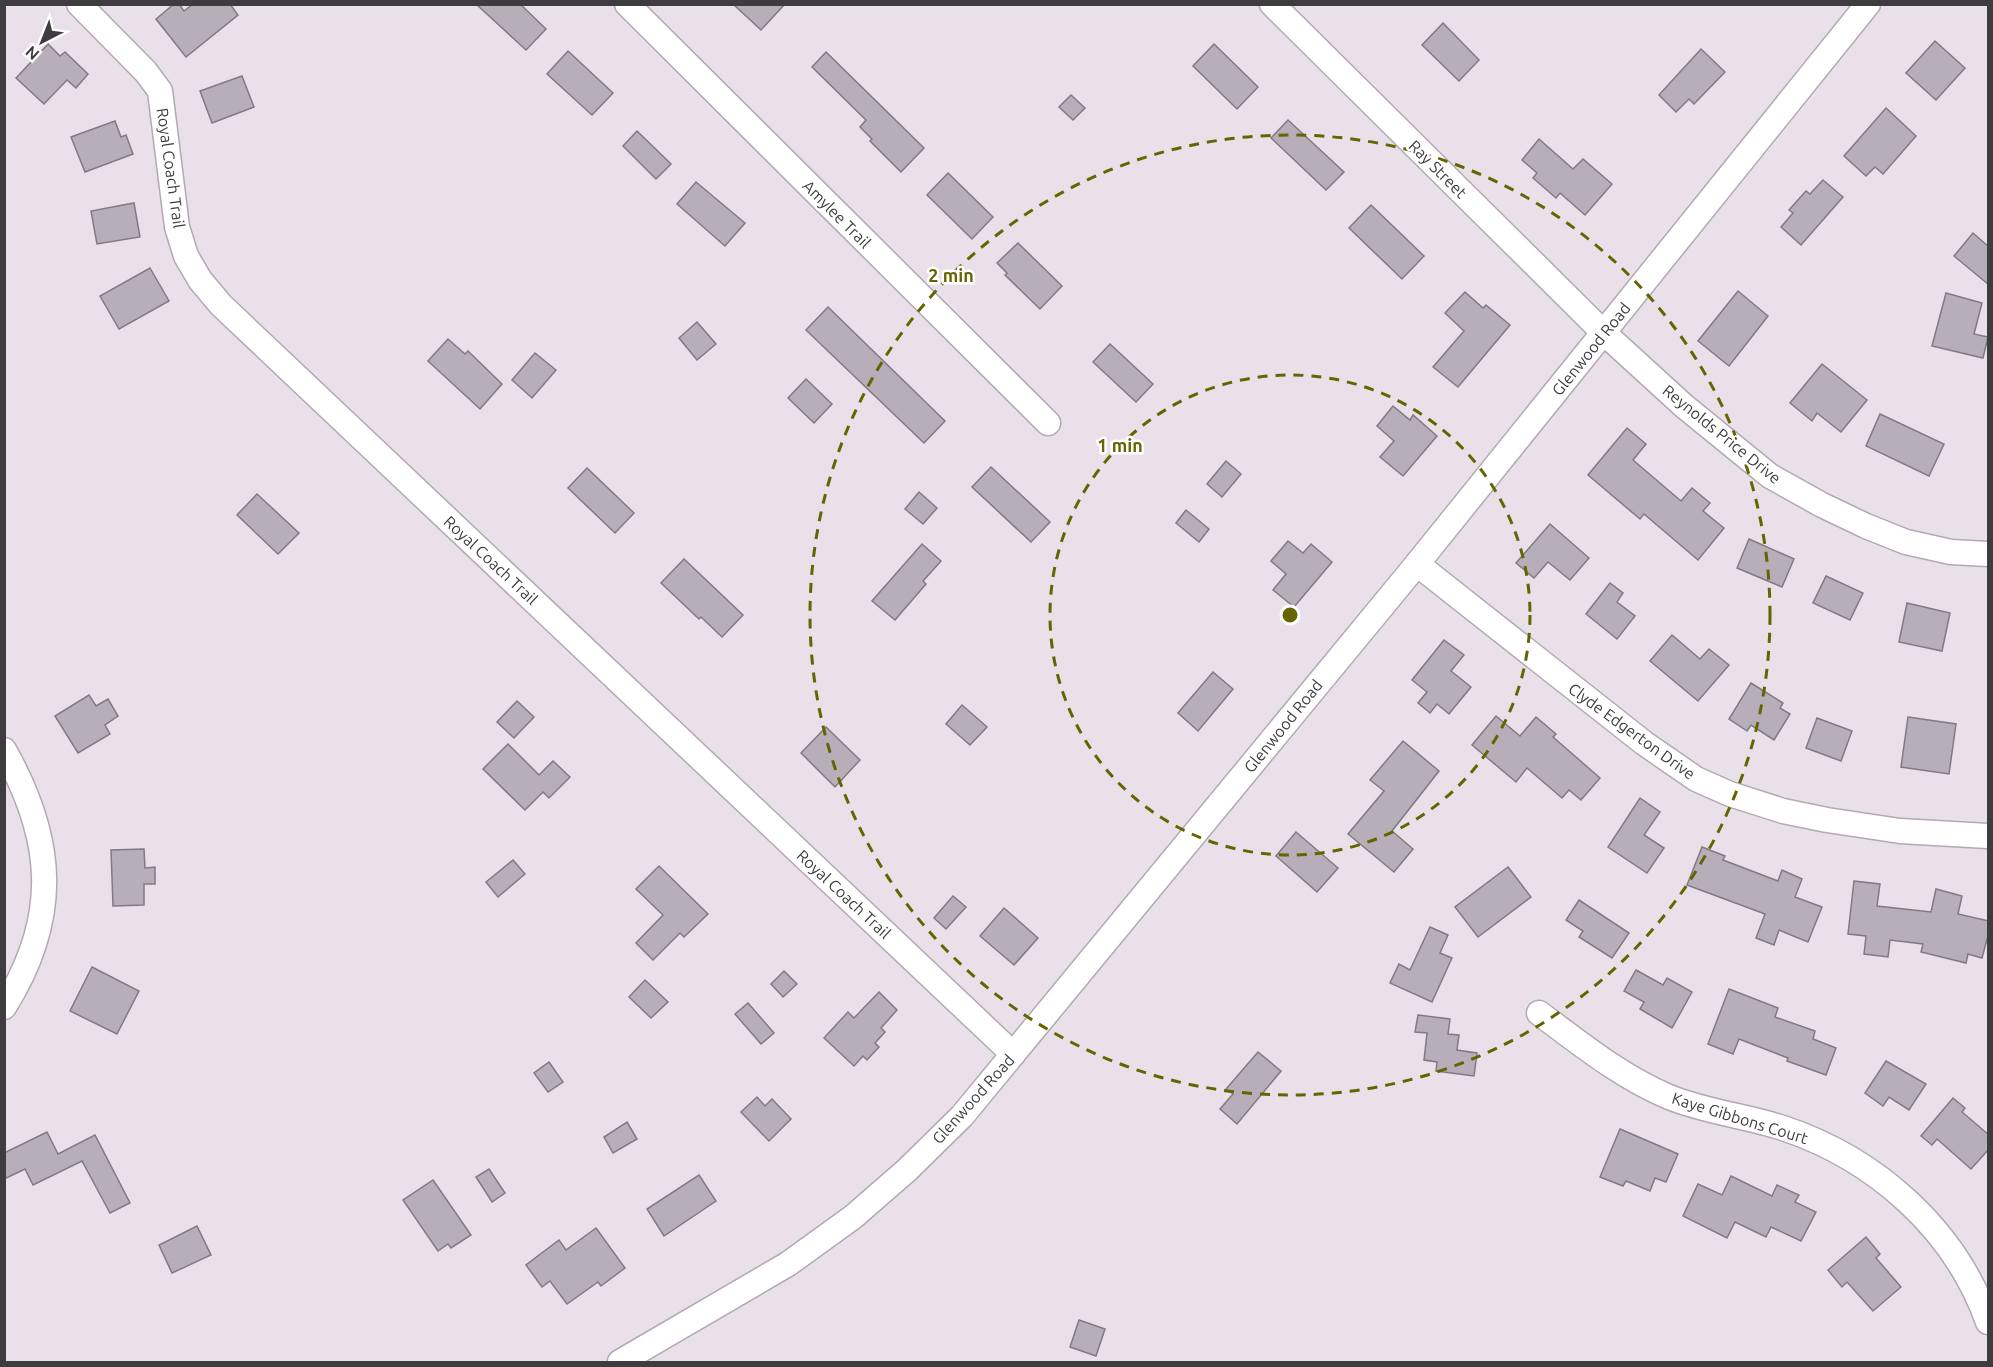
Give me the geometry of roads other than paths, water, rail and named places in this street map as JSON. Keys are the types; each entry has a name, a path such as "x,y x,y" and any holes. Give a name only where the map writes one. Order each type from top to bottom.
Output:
{"street":[{"name":"Royal Coach Trail","path":"79,4 146,72 160,91 177,227 186,256 200,280 221,305 1013,1054"},
{"name":"Amylee Trail","path":"627,4 1048,423"},
{"name":"Ray Street","path":"1272,4 1604,333"},
{"name":"Glenwood Road","path":"620,1362 788,1264 853,1217 907,1170 962,1116 1417,564 1868,4"},
{"name":"Reynolds Price Drive","path":"1604,333 1684,406 1770,476 1830,509 1906,542 1951,552 1989,554"},
{"name":"Clyde Edgerton Drive","path":"1417,564 1644,743 1696,779 1730,794 1783,811 1827,820 1900,831 1989,836"},
{"path":"4,750 24,788 37,822 43,849 45,876 43,913 34,949 20,982 4,1006"},
{"name":"Kaye Gibbons Court","path":"1539,1013 1603,1061 1647,1087 1710,1111 1780,1127 1803,1135 1847,1157 1882,1179 1905,1198 1944,1241 1966,1274 1989,1322"}]}
